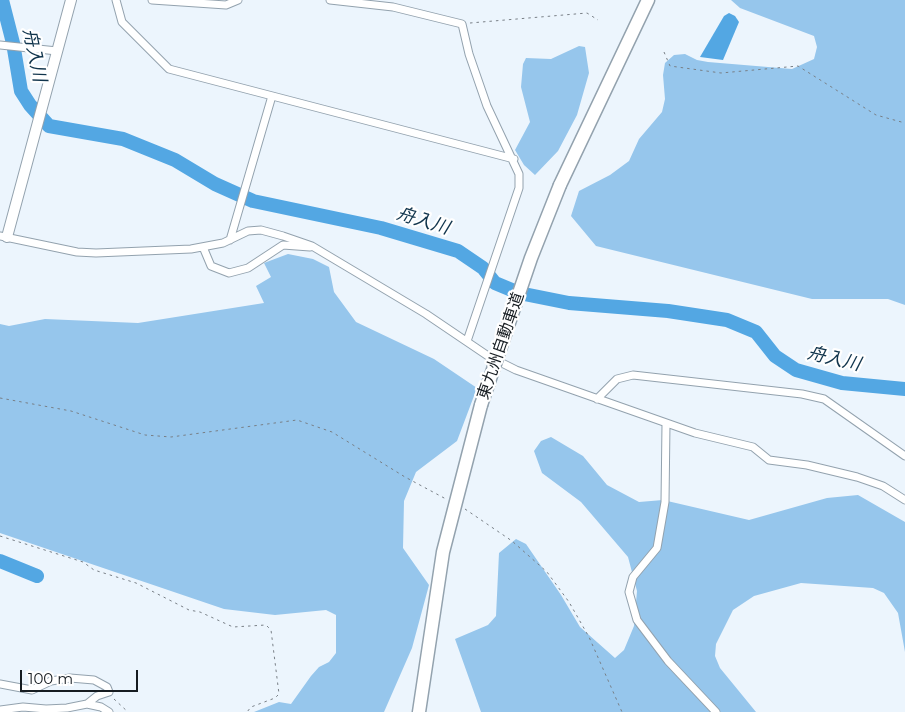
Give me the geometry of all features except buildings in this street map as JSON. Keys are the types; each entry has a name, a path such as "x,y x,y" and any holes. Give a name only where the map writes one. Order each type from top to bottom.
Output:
{"highway":[{"name":"東九州自動車道","path":"419,712 444,552 481,405 528,267 560,185 648,0"}],"street":[{"path":"71,0 3,236 77,252 125,252 203,247 230,240 248,231 260,230 312,246 516,370 695,434 753,447 769,460 807,465 857,477 883,486 905,500"},
{"path":"116,0 122,22 169,69 514,159"},
{"path":"152,0 226,5 238,0"},
{"path":"330,0 393,7 462,24 468,54 487,106 514,159 519,174 519,188 467,341"},
{"path":"0,45 57,51"},
{"path":"230,240 272,96"},
{"path":"203,247 211,266 229,273 248,268 283,246 308,249 312,246"},
{"path":"597,400 617,379 633,376 802,394 824,399 905,456"},
{"path":"666,424 665,502 657,548 633,577 629,592 637,620 668,661 716,712"},
{"path":"0,684 32,690 51,681 70,678 94,680 107,687 110,692 97,696 87,704"},
{"path":"0,710 24,706 60,709 87,704 101,707 108,712"}],"path":[{"path":"462,24 588,13 598,20"},
{"path":"664,52 670,66 721,73 798,66 876,115 905,123"},
{"path":"0,398 71,411 145,434 171,437 297,420 332,432 405,477 449,500"},
{"path":"458,505 512,541 547,572 569,602 589,637 622,712"},
{"path":"0,536 83,562 94,570 136,583 189,610 200,612 233,627 266,624 271,630 279,694 275,698 251,707 247,712"},
{"path":"110,692 115,702 128,712"}],"shaded area":[{"path":"731,0 905,0 905,305 888,299 812,299 596,246 571,216 579,191 610,175 629,161 639,139 662,112 665,99 663,75 665,63 674,55 685,54 697,60 708,62 792,69 814,59 817,47 814,36 740,8"},
{"path":"729,13 735,16 739,22 723,60 700,57 724,16"},
{"path":"579,46 585,47 589,73 577,115 558,151 535,175 524,165 515,150 530,122 521,87 523,64 526,58 551,59"},
{"path":"288,254 313,259 329,267 334,292 356,322 434,359 477,388 457,441 416,472 404,501 403,548 429,585 412,648 384,712 254,712 279,702 291,704 311,676 319,667 329,662 336,653 336,615 326,610 275,615 224,609 0,533 0,324 9,326 45,319 138,323 264,303 256,286 271,277 264,263"},
{"path":"551,437 583,456 607,485 639,502 663,500 749,520 827,498 858,495 905,522 905,652 898,613 884,593 873,588 801,583 754,596 733,610 716,644 715,656 720,668 756,712 481,712 455,639 488,625 496,616 499,553 516,539 526,544 561,595 580,627 615,658 624,650 634,626 637,591 628,557 581,502 542,473 534,451 541,441"}],"waterway":[{"name":"舟入川","path":"2,0 13,43 21,91 30,105 49,126 123,139 175,160 215,184 253,201 381,228 458,251 483,268 495,283 519,293 569,303 668,311 727,320 756,332 775,356 796,370 842,383 905,389"},
{"path":"0,561 37,576"}]}
